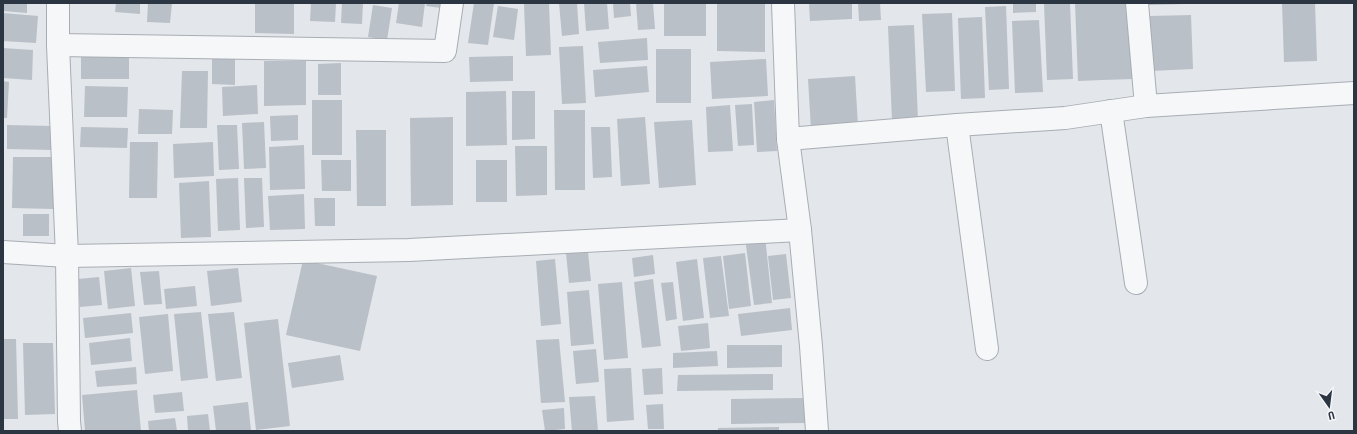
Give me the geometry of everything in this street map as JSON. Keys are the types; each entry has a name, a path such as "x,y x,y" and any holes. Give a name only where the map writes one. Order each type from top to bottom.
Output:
{"street":[{"path":"58,3 58,45 67,256 70,431"},
{"path":"58,45 445,51 452,3"},
{"path":"783,3 788,139 800,230 817,431"},
{"path":"1137,3 1146,106"},
{"path":"788,139 1065,118 1146,106 1354,93"},
{"path":"1111,111 1136,283"},
{"path":"957,125 987,350"},
{"path":"3,252 67,256 409,250 800,230"}],"building":[{"path":"3,3 27,3 27,13 3,11"},
{"path":"116,3 140,3 140,14 115,12"},
{"path":"148,3 172,3 170,23 147,22"},
{"path":"255,3 294,3 294,34 255,33"},
{"path":"311,3 336,3 335,22 310,21"},
{"path":"342,3 363,3 362,24 341,23"},
{"path":"399,3 425,3 422,27 396,23"},
{"path":"427,3 450,3 449,9 426,6"},
{"path":"474,3 494,3 488,45 468,43"},
{"path":"524,3 549,3 551,55 526,56"},
{"path":"559,3 577,3 579,34 562,36"},
{"path":"584,3 607,3 609,29 586,31"},
{"path":"613,3 630,3 631,16 614,18"},
{"path":"636,3 653,3 655,29 638,30"},
{"path":"664,3 706,3 706,36 664,36"},
{"path":"717,3 765,3 765,52 717,51"},
{"path":"809,3 852,3 852,19 810,21"},
{"path":"858,3 880,3 881,20 859,21"},
{"path":"1013,3 1036,3 1036,12 1013,13"},
{"path":"1044,3 1070,3 1073,79 1047,80"},
{"path":"1075,3 1130,3 1133,79 1078,81"},
{"path":"1149,3 1184,3 1184,4 1149,5"},
{"path":"1282,3 1315,3 1317,61 1284,62"},
{"path":"373,5 392,8 387,40 368,37"},
{"path":"498,6 518,9 514,40 493,37"},
{"path":"1006,6 1009,89 989,90 985,7"},
{"path":"3,13 38,16 36,43 3,41"},
{"path":"952,13 955,91 926,92 922,14"},
{"path":"1191,15 1193,69 1151,71 1150,16"},
{"path":"982,17 985,98 961,99 958,18"},
{"path":"1039,20 1043,92 1015,93 1012,21"},
{"path":"914,25 918,120 892,121 888,26"},
{"path":"647,38 648,60 600,63 598,42"},
{"path":"583,46 586,103 562,104 559,47"},
{"path":"3,48 33,50 32,80 3,78"},
{"path":"656,49 691,49 691,103 656,103"},
{"path":"81,54 129,55 129,79 81,79"},
{"path":"513,56 513,81 470,82 469,57"},
{"path":"212,59 235,59 235,85 212,84"},
{"path":"766,59 768,96 712,99 710,62"},
{"path":"264,61 306,61 306,105 264,106"},
{"path":"341,63 341,95 318,95 318,64"},
{"path":"647,66 649,92 595,97 593,70"},
{"path":"182,71 208,71 207,128 180,128"},
{"path":"855,76 858,126 811,129 808,79"},
{"path":"3,81 9,82 7,118 3,118"},
{"path":"257,85 258,114 223,116 222,87"},
{"path":"85,86 128,87 127,117 84,117"},
{"path":"506,91 507,145 466,146 466,92"},
{"path":"512,91 535,91 535,139 512,140"},
{"path":"312,100 342,100 342,155 312,155"},
{"path":"774,100 777,151 757,152 754,102"},
{"path":"752,104 754,145 738,146 735,105"},
{"path":"730,105 733,151 708,152 706,107"},
{"path":"139,109 173,110 172,134 138,134"},
{"path":"554,110 585,110 585,190 555,190"},
{"path":"298,115 298,140 271,141 270,116"},
{"path":"453,117 453,205 411,206 410,118"},
{"path":"645,117 650,184 621,186 617,119"},
{"path":"692,120 696,185 659,188 654,122"},
{"path":"264,122 266,168 244,169 242,123"},
{"path":"7,125 52,126 52,150 7,149"},
{"path":"217,125 237,125 239,169 219,170"},
{"path":"81,127 128,128 127,148 80,147"},
{"path":"591,127 610,127 612,177 593,178"},
{"path":"356,130 386,130 386,206 357,206"},
{"path":"130,142 158,142 157,198 129,198"},
{"path":"213,142 214,176 174,178 173,144"},
{"path":"304,145 305,189 270,190 269,147"},
{"path":"515,146 547,146 547,195 516,196"},
{"path":"13,157 55,157 53,209 12,208"},
{"path":"321,160 351,160 351,191 322,191"},
{"path":"476,160 507,160 507,202 476,202"},
{"path":"238,178 240,230 218,231 216,179"},
{"path":"244,178 262,178 264,227 246,228"},
{"path":"209,181 211,237 181,238 179,183"},
{"path":"304,194 305,229 270,230 268,196"},
{"path":"314,198 335,198 335,226 315,226"},
{"path":"23,214 49,214 49,236 23,236"},
{"path":"765,236 772,303 754,305 745,238"},
{"path":"588,252 591,281 569,283 566,253"},
{"path":"745,253 751,306 729,309 723,256"},
{"path":"786,254 791,298 773,300 768,256"},
{"path":"653,255 655,274 634,277 632,258"},
{"path":"721,256 729,316 710,318 703,258"},
{"path":"555,259 561,324 541,326 536,261"},
{"path":"697,259 704,318 683,321 676,262"},
{"path":"303,260 377,276 360,351 286,335"},
{"path":"131,268 135,306 108,309 104,271"},
{"path":"238,268 242,302 211,306 207,271"},
{"path":"159,271 162,304 144,305 140,272"},
{"path":"99,277 102,305 80,307 78,279"},
{"path":"653,279 661,346 642,348 634,282"},
{"path":"622,282 628,358 604,360 598,284"},
{"path":"673,282 677,319 666,321 661,283"},
{"path":"195,286 197,306 166,309 164,289"},
{"path":"589,290 594,344 571,346 567,292"},
{"path":"790,308 792,330 741,336 738,314"},
{"path":"201,312 208,378 181,381 174,314"},
{"path":"234,312 242,378 216,381 208,314"},
{"path":"131,313 133,333 85,338 83,318"},
{"path":"168,314 173,371 145,374 139,317"},
{"path":"278,319 290,426 256,430 244,323"},
{"path":"708,323 710,348 681,351 678,326"},
{"path":"130,338 132,361 91,365 89,343"},
{"path":"3,339 16,339 18,419 3,419"},
{"path":"559,339 565,402 541,403 536,340"},
{"path":"23,343 53,343 55,414 25,415"},
{"path":"727,345 782,345 782,367 727,368"},
{"path":"596,349 599,382 576,384 573,351"},
{"path":"717,351 718,366 673,368 673,353"},
{"path":"340,355 344,380 292,388 288,363"},
{"path":"136,367 137,384 97,387 95,371"},
{"path":"631,368 634,420 607,422 604,369"},
{"path":"662,368 663,394 644,395 642,369"},
{"path":"773,374 773,390 677,391 678,375"},
{"path":"137,390 141,431 85,431 82,395"},
{"path":"182,392 184,411 155,413 153,395"},
{"path":"595,396 598,431 572,431 569,397"},
{"path":"805,398 806,423 731,424 731,399"},
{"path":"248,402 251,431 216,431 213,406"},
{"path":"663,404 664,429 648,429 646,405"},
{"path":"564,408 565,429 545,431 542,410"},
{"path":"208,414 210,431 188,431 187,416"},
{"path":"175,418 177,431 149,431 148,421"},
{"path":"779,427 779,431 718,431 718,428"}]}
